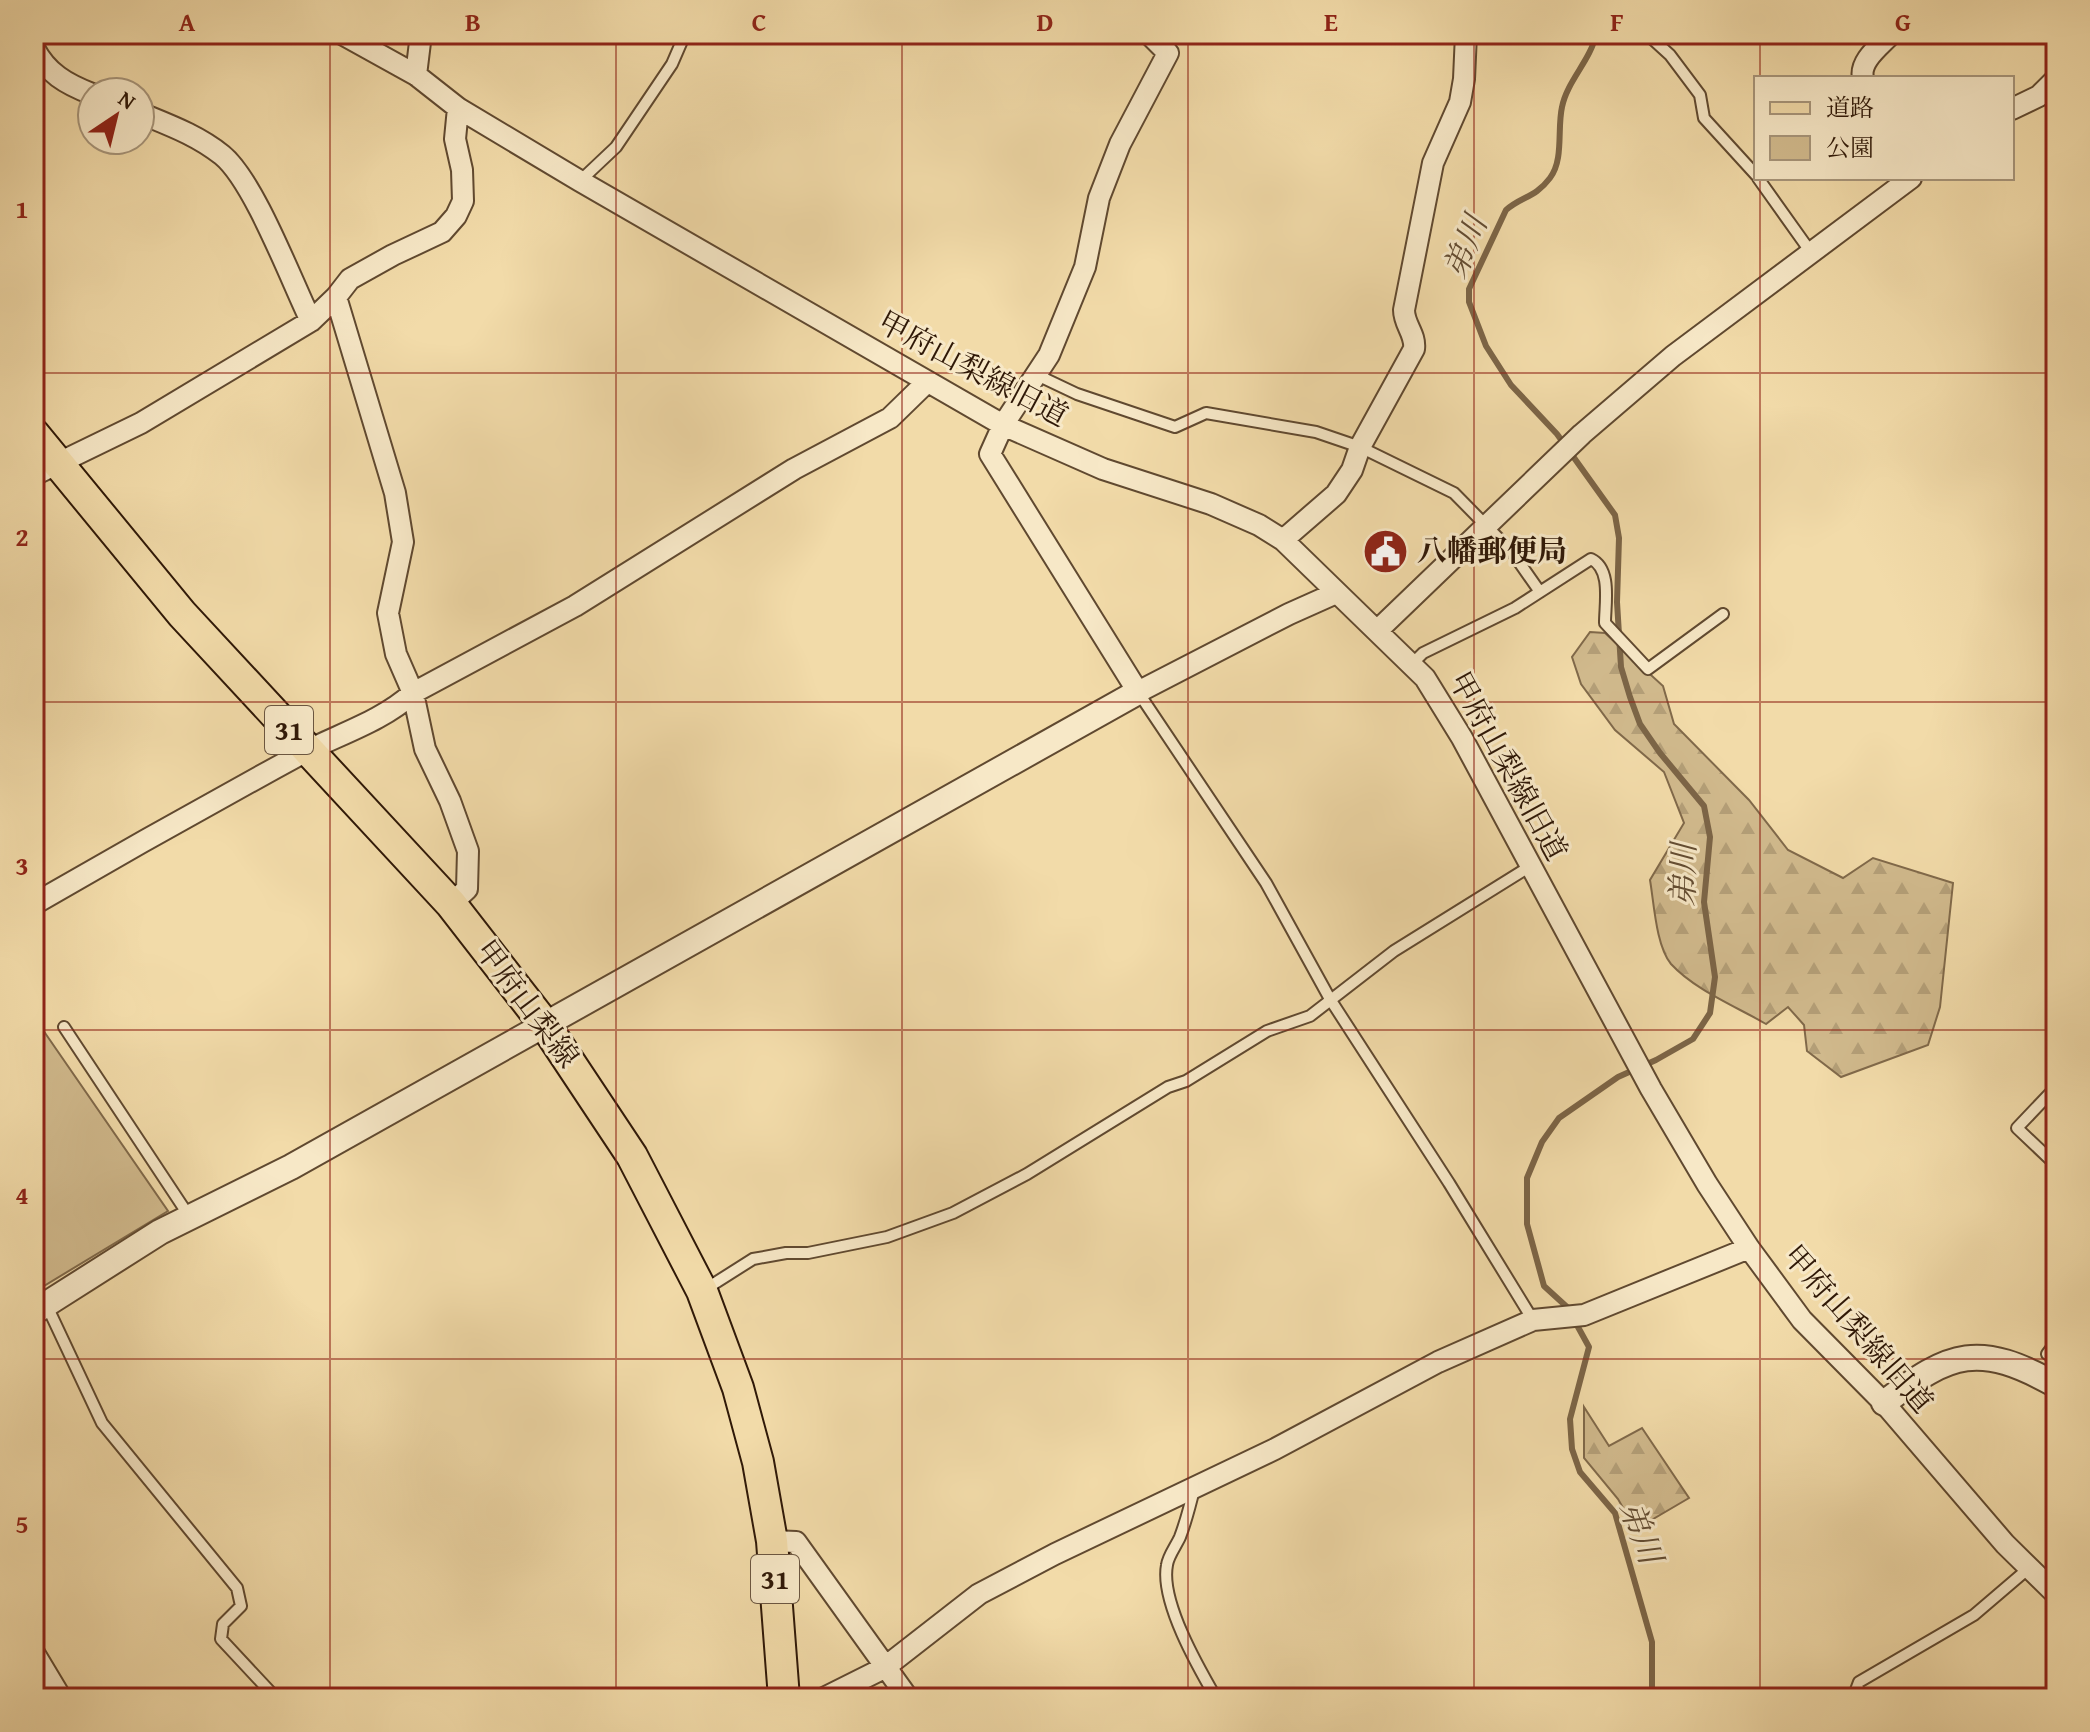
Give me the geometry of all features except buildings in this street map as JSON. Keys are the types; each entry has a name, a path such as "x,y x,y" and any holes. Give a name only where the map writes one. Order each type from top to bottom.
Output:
{"main road":[{"name":"甲府山梨線","path":"34,434 46,470 451,904 545,1025 632,1156 702,1291 738,1388 758,1462 772,1541 784,1698"}],"street":[{"name":"甲府山梨線旧道","path":"342,34 416,75 458,108 580,181 1003,425 1103,469 1211,504 1259,525 1283,540 1425,678 1462,738 1651,1089 1749,1248 1802,1320 1884,1403 2029,1568 2056,1594"},
{"path":"416,75 421,34"},
{"path":"1138,692 990,454 1003,425 1049,355 1085,267 1099,198 1120,144 1168,53 1149,34"},
{"path":"1283,540 1336,494 1352,470 1360,447 1414,349 1414,336 1404,317 1404,310 1433,163 1460,102 1466,34"},
{"path":"1862,76 1865,62 1891,34"},
{"path":"34,48 42,63 65,84 76,88"},
{"path":"2014,108 2039,96 2056,79"},
{"path":"46,470 141,423 311,321 350,279 442,232 456,216 463,201 462,170 455,139 458,108"},
{"path":"156,120 190,134 224,157 245,181 311,321"},
{"path":"1378,630 1582,434 1673,356 1908,180"},
{"path":"336,297 395,493 403,542 388,613 396,654 413,693 425,749 450,801 468,851 467,889 451,904"},
{"path":"34,904 308,750 395,709 413,693 575,606 794,469 890,418 927,382"},
{"path":"40,1308 160,1232 291,1167 1138,692 1336,593"},
{"path":"824,1698 884,1668 979,1594 1055,1554 1194,1489 1425,1369 1541,1319 1584,1315 1749,1248"},
{"path":"1884,1403 1931,1369 1965,1357 2007,1361 2056,1385"},
{"path":"772,1541 796,1542 908,1698"},
{"path":"34,1653 61,1698"}],"lane":[{"path":"580,181 616,147 672,64 685,34"},
{"path":"1647,34 1670,55 1700,95 1704,118 1754,173"},
{"path":"1760,180 1810,251"},
{"path":"1037,375 1077,394 1175,427 1206,413 1316,432 1360,447 1454,493 1512,552 1540,592"},
{"path":"1412,664 1423,653 1515,608 1591,559 1605,572 1605,623 1648,669 1723,614"},
{"path":"1138,692 1266,883 1330,999 1541,1319"},
{"path":"702,1291 753,1259 808,1253 887,1237 953,1213 1027,1174 1267,1031 1310,1016 1394,951 1529,867"},
{"path":"64,1027 190,1217"},
{"path":"2056,1087 2017,1128 2056,1165"},
{"path":"40,1308 102,1423 237,1588 241,1606 223,1624 221,1639 276,1698"},
{"path":"2056,1342 2047,1354 2056,1359"},
{"path":"1194,1489 1186,1521 1167,1562 1166,1576 1170,1599 1194,1660 1216,1698"},
{"path":"1853,1698 1859,1682 1974,1615 2029,1568"}],"green space":[{"path":"1590,632 1605,633 1663,686 1674,724 1749,800 1788,850 1843,878 1873,858 1953,883 1940,1007 1928,1045 1841,1077 1807,1051 1804,1025 1788,1007 1766,1024 1703,990 1671,964 1659,936 1650,880 1684,823 1664,772 1615,730 1581,684 1572,657"},
{"path":"34,1017 168,1211 34,1292"},
{"path":"1584,1407 1609,1446 1642,1428 1689,1498 1648,1522 1630,1520 1618,1499 1584,1458"}],"waterway":[{"name":"弟川","path":"1596,34 1565,97 1554,171 1539,189 1506,210 1469,289 1469,302 1486,346 1511,385 1557,434 1615,515 1619,538 1617,602 1621,667 1640,724 1704,806 1710,837 1704,902 1715,977 1710,1013 1693,1039 1618,1077 1559,1118 1542,1142 1527,1178 1527,1224 1544,1286 1567,1307 1589,1347 1570,1419 1572,1449 1580,1472 1615,1513 1652,1642 1652,1698"}],"place":[{"name":"八幡郵便局","path":"1386,551"}]}
